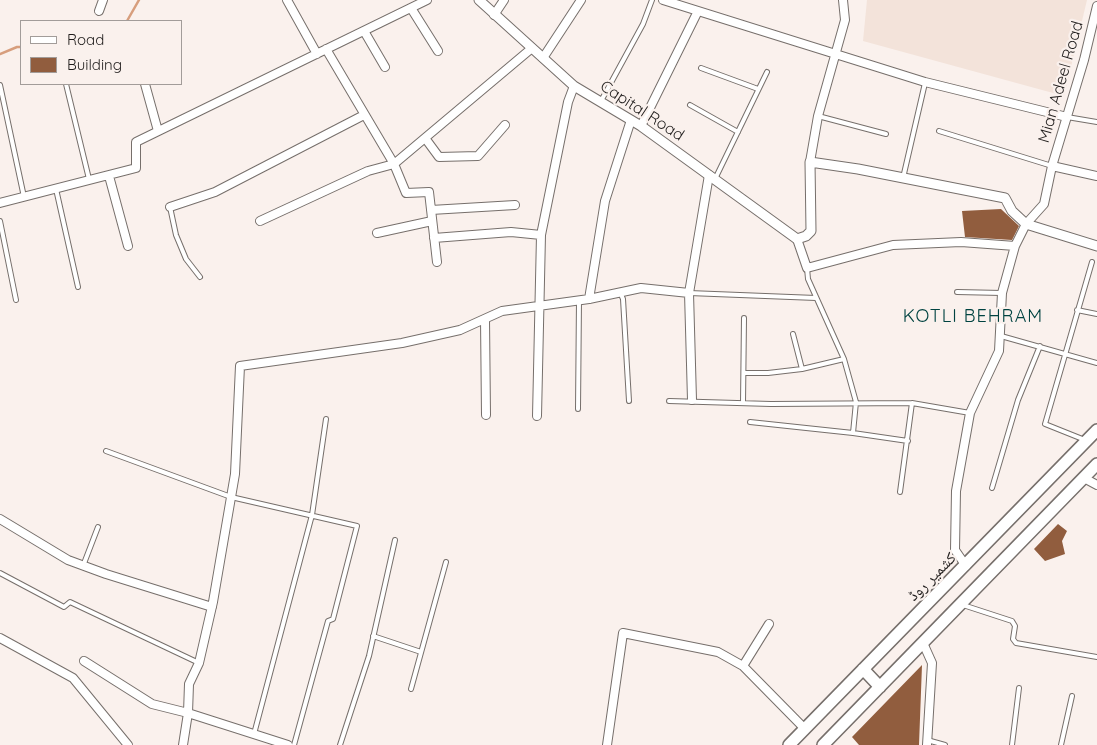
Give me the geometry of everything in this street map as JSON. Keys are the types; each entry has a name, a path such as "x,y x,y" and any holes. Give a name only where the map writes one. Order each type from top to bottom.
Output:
{"main road":[{"name":"کشمیر روڈ","path":"789,745 1097,430"},
{"path":"823,745 1097,464"},
{"path":"863,669 880,687"}],"street":[{"path":"99,11 103,0"},
{"path":"287,0 317,54"},
{"path":"0,203 136,168 136,142 427,0"},
{"name":"Capital Road","path":"479,0 574,86 640,126 797,239"},
{"path":"494,15 504,0"},
{"path":"543,58 581,0"},
{"path":"663,0 925,82 1067,117"},
{"path":"843,0 845,20 818,116 810,162 811,231 806,236 797,239 807,268 893,245 961,242 1015,246"},
{"name":"Mian Adeel Road","path":"966,566 955,550 956,500 970,413 999,351 1002,293 1015,246 1026,224 1044,204 1052,166 1084,60 1097,6"},
{"path":"412,8 438,51"},
{"path":"640,126 698,11"},
{"path":"364,31 385,67"},
{"path":"260,221 368,171 394,164 532,48"},
{"path":"326,49 394,164 406,193 429,192 437,262"},
{"path":"145,85 158,131"},
{"path":"537,416 541,235 568,102 574,86"},
{"path":"170,207 215,192 364,115"},
{"path":"589,299 605,201 631,120"},
{"path":"425,138 440,157 478,156 505,124"},
{"path":"810,162 1005,198 1012,212 1026,224 1097,246"},
{"path":"1052,166 1097,176"},
{"path":"109,176 128,246"},
{"path":"692,400 689,293 712,177"},
{"path":"431,210 515,205"},
{"path":"377,233 432,221"},
{"path":"434,238 511,232 541,235"},
{"path":"183,745 188,713 188,684 199,663 212,607 236,474 240,366 402,343 460,330 502,311 589,299 641,288 689,293"},
{"path":"485,319 486,415"},
{"path":"1084,478 1097,485"},
{"path":"0,519 68,560 212,607"},
{"path":"743,666 769,624"},
{"path":"606,745 623,633 718,652 743,666 805,729"},
{"path":"0,638 73,678 128,745"},
{"path":"923,643 932,663 927,743"},
{"path":"84,661 152,704 188,713 288,745"}],"lane":[{"path":"601,101 644,24 652,0"},
{"path":"701,68 758,89"},
{"path":"712,177 738,132 767,72"},
{"path":"903,178 925,82"},
{"path":"0,85 24,197"},
{"path":"66,85 89,181"},
{"path":"690,105 738,132"},
{"path":"818,116 886,134"},
{"path":"1067,117 1097,122"},
{"path":"939,131 1052,166"},
{"path":"56,189 78,287"},
{"path":"170,207 176,235 186,259 200,278"},
{"path":"0,221 16,300"},
{"path":"1087,440 1045,424 1092,262"},
{"path":"807,268 808,279 844,359 856,402 853,433"},
{"path":"620,292 623,299 628,402"},
{"path":"957,292 1002,293"},
{"path":"689,293 816,298"},
{"path":"578,410 579,300"},
{"path":"1077,310 1097,314"},
{"path":"743,402 744,318"},
{"path":"793,334 802,369"},
{"path":"1000,336 1097,363"},
{"path":"992,488 1018,400 1040,346"},
{"path":"744,373 768,373 802,369 844,359"},
{"path":"669,401 912,403 970,413"},
{"path":"900,492 912,403"},
{"path":"254,734 312,515 326,420"},
{"path":"750,422 908,441"},
{"path":"106,451 232,497 357,526 333,619 328,622 294,745"},
{"path":"83,566 98,526"},
{"path":"340,745 373,636 395,540"},
{"path":"411,690 446,562"},
{"path":"0,573 64,607 70,602 199,663"},
{"path":"960,604 1012,622 1015,626 1013,639 1016,643 1097,656"},
{"path":"373,636 421,652"},
{"path":"1012,745 1020,688"},
{"path":"1061,745 1072,696"},
{"path":"927,743 945,745"}],"shaded area":[{"path":"867,0 1087,0 1064,96 863,41"}],"building":[{"path":"1001,209 1019,226 1012,240 965,237 962,211"},
{"path":"1058,524 1067,531 1062,541 1065,554 1045,561 1034,549"},
{"path":"922,665 919,745 859,745 852,737"}],"waterway":[{"path":"128,20 139,0"},
{"path":"0,54 20,47"}],"district":[{"name":"KOTLI BEHRAM","path":"973,317"}]}
